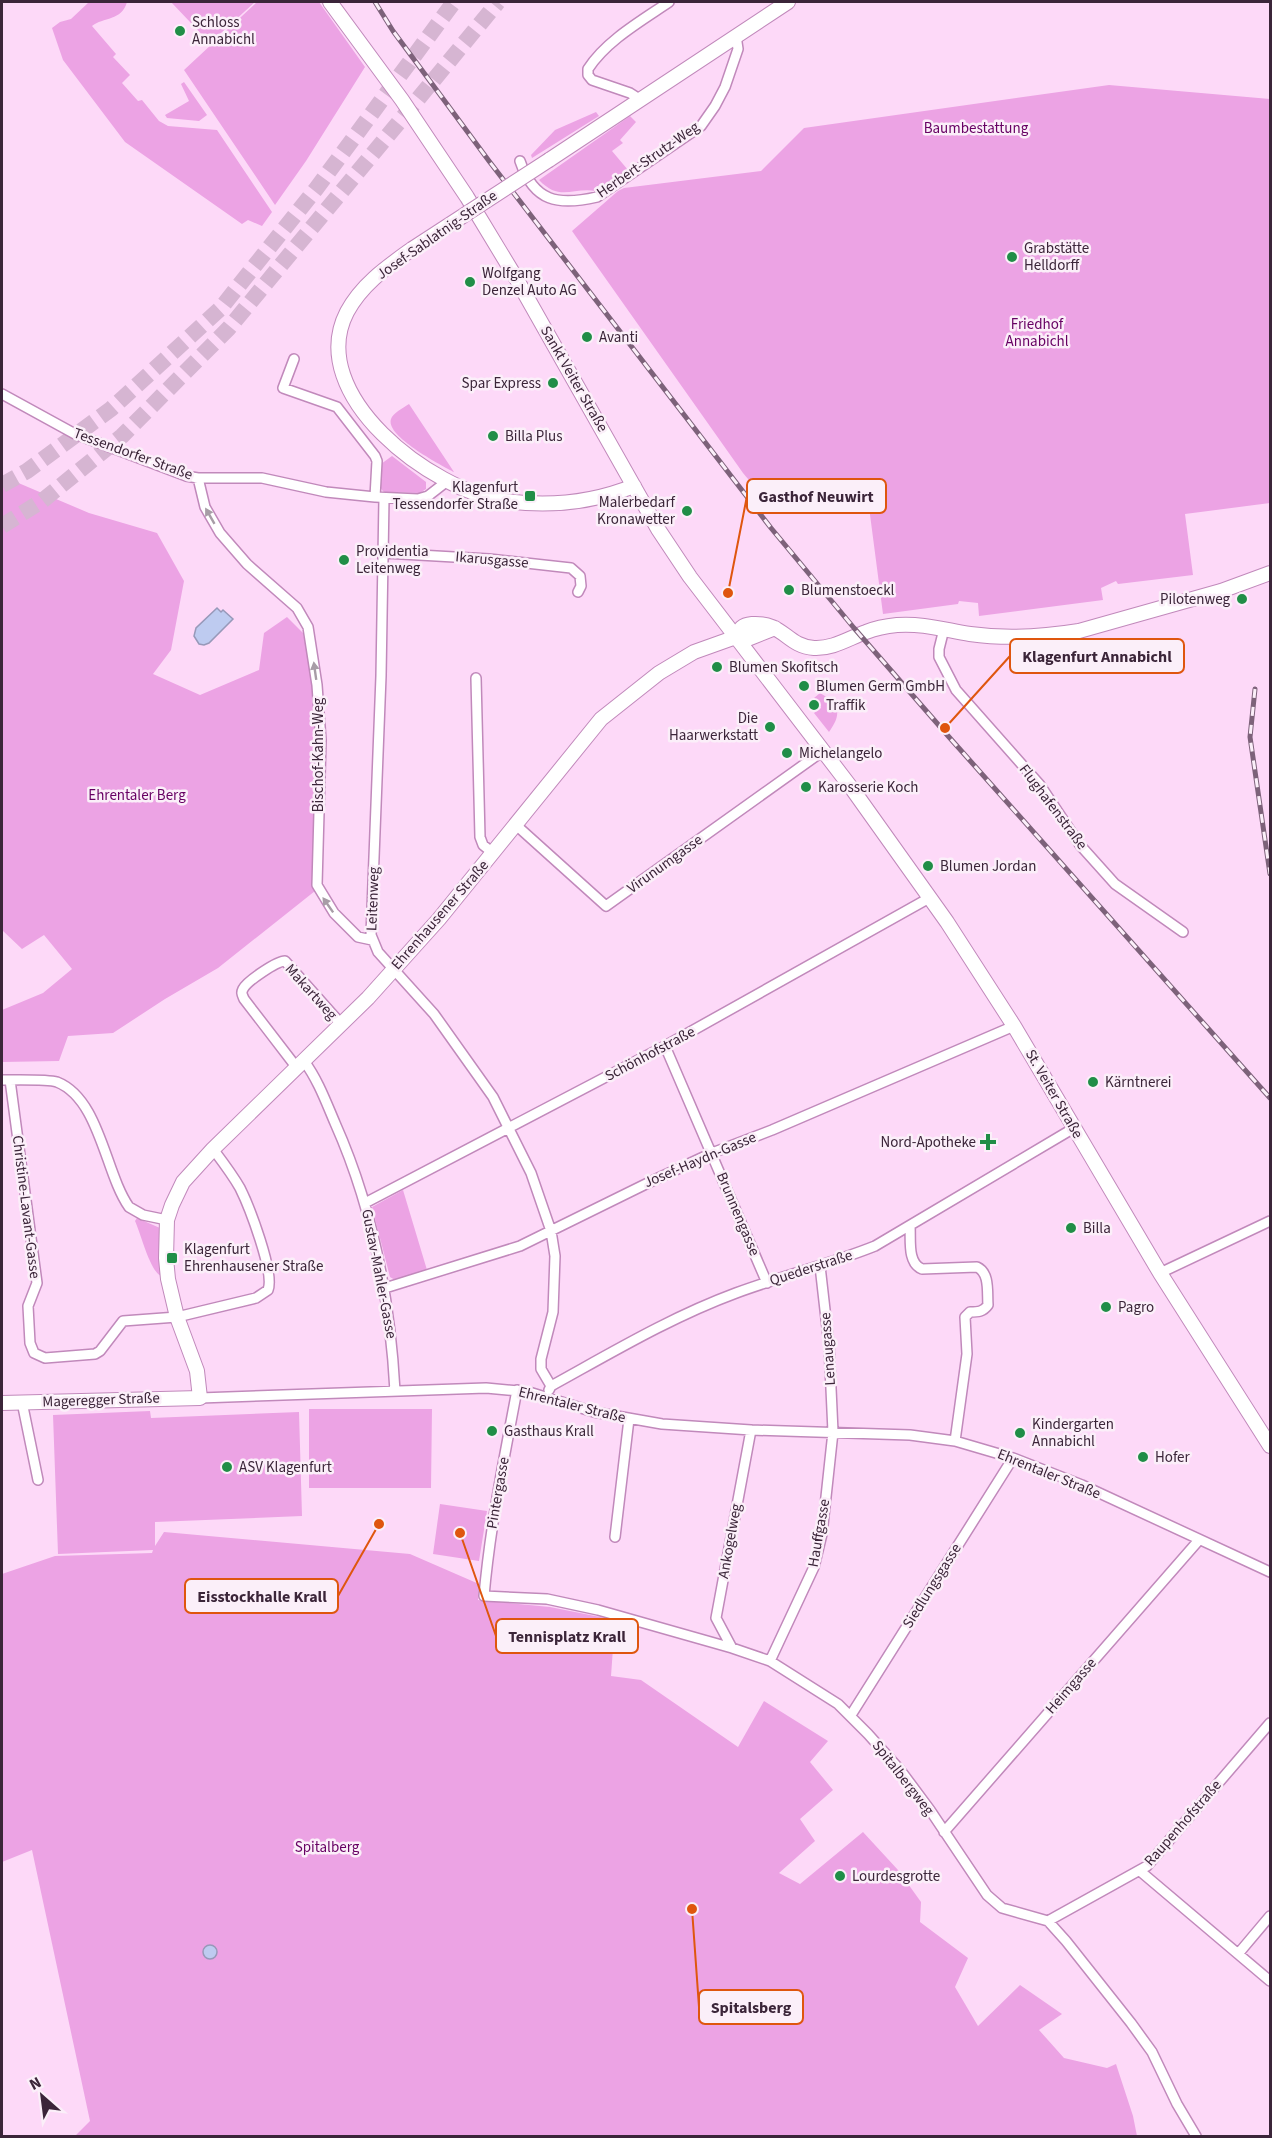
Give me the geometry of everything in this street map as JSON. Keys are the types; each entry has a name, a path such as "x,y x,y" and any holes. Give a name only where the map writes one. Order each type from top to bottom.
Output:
{"main road":[{"name":"Sankt Veiter Straße","path":"330,2 402,100 466,196 516,278 658,529 690,577 823,751"},
{"name":"Josef-Sablatnig-Straße","path":"634,486 615,494 576,503 538,504 503,501 446,482 405,456 389,442 358,404 343,371 340,339 347,313 368,284 412,249 788,2"},
{"path":"736,637 750,639 775,628 801,645 821,648 840,643 867,631 895,626 928,626 1008,638 1069,633 1221,591 1270,573"},
{"name":"Ehrenhausener Straße","path":"167,1220 183,1182 213,1149 342,1025 439,919 588,733 615,707 668,667 703,648 736,637"},
{"name":"St. Veiter Straße","path":"823,751 931,897 1014,1026 1160,1273 1270,1446"},
{"path":"167,1220 168,1279 177,1317 197,1371 200,1398"},
{"name":"Mageregger Straße","path":"2,1403 200,1398"}],"street":[{"path":"640,100 630,93 592,80 588,75 588,69 628,30 669,2"},
{"name":"Herbert-Strutz-Weg","path":"520,161 534,186 549,199 580,201 597,197 701,126 725,87 738,49 736,36"},
{"name":"Leitenweg","path":"294,359 283,388 337,407 377,461 384,553 378,765 370,929 372,940 378,952 421,998 450,1034 493,1097 531,1173 551,1231 555,1257 553,1312 541,1359 542,1369 550,1386"},
{"name":"Tessendorfer Straße","path":"2,394 75,434 186,476 262,478 326,492 380,498 418,499 428,496 446,482"},
{"name":"Bischof-Kahn-Weg","path":"198,478 205,507 219,533 248,564 297,608 308,627 317,685 321,740 317,885 334,913 358,937 372,940"},
{"name":"Ikarusgasse","path":"384,553 489,559 571,568 580,576 581,586 578,592"},
{"name":"Flughafenstraße","path":"945,629 939,657 956,690 1041,785 1080,845 1115,884 1183,932"},
{"path":"476,678 480,837 483,845 493,854"},
{"name":"Virunumgasse","path":"516,825 606,906 823,751"},
{"name":"Schönhofstraße","path":"365,1203 665,1046 931,897"},
{"name":"Makartweg","path":"301,1064 244,999 242,994 244,987 277,962 285,961 342,1025"},
{"name":"Josef-Haydn-Gasse","path":"385,1288 520,1246 652,1180 712,1153 772,1130 1014,1026"},
{"name":"Brunnengasse","path":"665,1046 767,1283"},
{"name":"Gustav-Mahler-Gasse","path":"301,1064 317,1081 341,1136 365,1203 385,1288 393,1343 395,1391"},
{"path":"6,1080 56,1082 75,1095 88,1111 125,1201 134,1211 167,1220"},
{"name":"Christine-Lavant-Gasse","path":"6,1080 37,1283 28,1306 30,1343 34,1353 45,1358 89,1356 100,1351 123,1321 177,1317"},
{"name":"Quederstraße","path":"550,1386 689,1313 735,1293 875,1246 1074,1128"},
{"path":"177,1317 256,1298 263,1295 270,1285 270,1277 256,1227 245,1198 213,1149"},
{"path":"1160,1273 1270,1221"},
{"path":"910,1226 912,1260 917,1267 922,1269 977,1267 986,1275 988,1305 979,1312 970,1312 965,1317 967,1353 955,1441"},
{"name":"Lenaugasse","path":"820,1266 829,1345 833,1432"},
{"path":"547,1398 550,1386"},
{"name":"Ehrentaler Straße","path":"200,1398 486,1388 517,1390 594,1412 662,1424 751,1430 910,1435 955,1441 1013,1458 1082,1485 1270,1572"},
{"name":"Pintergasse","path":"484,1596 495,1507 517,1390"},
{"path":"22,1402 38,1480"},
{"path":"615,1537 629,1419"},
{"name":"Ankogelweg","path":"732,1648 716,1618 751,1430"},
{"name":"Hauffgasse","path":"770,1661 814,1568 822,1534 833,1432"},
{"name":"Siedlungsgasse","path":"851,1715 1013,1458"},
{"name":"Heimgasse","path":"944,1832 1199,1540"},
{"name":"Spitalbergweg","path":"484,1596 546,1599 598,1610 770,1661 822,1693 851,1715 901,1771 978,1883 994,1901 1002,1908 1048,1920"},
{"name":"Raupenhofstraße","path":"1048,1920 1147,1866 1270,1722"},
{"path":"1140,1871 1270,1981"},
{"path":"1238,1954 1270,1916"},
{"path":"1048,1920 1152,2052 1177,2104 1196,2136"}],"green space":[{"path":"89,2 127,2 125,8 117,16 92,26 116,54 113,57 130,75 122,83 138,101 142,100 159,121 168,126 217,130 272,212 262,226 248,220 242,224 125,142 63,60 52,28 60,22 71,19"},
{"path":"171,2 255,2 210,43"},
{"path":"257,2 319,2 365,67 306,161 275,205 184,70"},
{"path":"184,82 207,115 199,121 167,118 165,115 189,101 181,84"},
{"name":"Friedhof Annabichl","path":"1109,85 1270,99 1270,503 1185,514 1193,575 1118,584 1116,581 1101,588 1103,600 979,616 978,603 959,601 958,604 883,614 869,507 862,508 860,486 763,497 743,473 572,231 624,188 761,171 804,128"},
{"path":"596,112 599,116 532,158 531,155 555,130"},
{"path":"630,116 636,122 620,140 623,143 612,151 628,170 596,191 560,192 546,187 539,180"},
{"path":"409,404 454,472 415,449 391,426 392,417"},
{"path":"392,456 426,482 426,489 420,493 384,492 379,483 381,464"},
{"name":"Ehrentaler Berg","path":"2,476 89,513 157,533 184,581 171,650 153,674 200,695 259,670 264,633 287,617 303,633 314,683 318,719 315,891 218,968 113,1033 68,1036 59,1061 2,1062 2,1010 43,993 72,969 44,935 22,949 2,930"},
{"path":"820,693 832,701 837,710 836,720 829,732 814,713 821,708 814,698"},
{"path":"403,1190 427,1270 395,1280 390,1277 372,1207"},
{"path":"137,1218 160,1228 163,1274 161,1276 150,1260 135,1221"},
{"path":"309,1409 432,1409 431,1488 309,1488"},
{"name":"Spitalberg","path":"150,1411 151,1418 299,1412 302,1516 155,1522 155,1546 164,1532 410,1554 479,1584 478,1600 550,1607 615,1620 611,1676 641,1680 738,1747 764,1701 828,1741 810,1762 833,1790 800,1819 815,1841 779,1873 800,1884 863,1832 898,1870 921,1902 920,1922 968,1958 955,1987 978,2026 1020,1985 1062,2014 1039,2030 1064,2058 1107,2068 1116,2064 1137,2136 75,2136 90,2121 32,1850 2,1862 2,1574 55,1556 152,1553 153,1550 58,1554 53,1415"},
{"path":"440,1504 487,1511 479,1561 433,1554"}],"water":[{"path":"217,608 233,619 209,643 199,644 194,636 196,628"},
{"path":"207,1945 213,1945 217,1952 213,1959 207,1959 203,1955 203,1949"}],"tunnel":[{"path":"2,485 27,471 111,409 221,308 316,189 454,2"},
{"path":"2,526 42,501 122,436 229,328 498,2"}],"railway":[{"path":"375,2 393,31 489,161 771,528 949,737 1270,1098"},
{"path":"1255,689 1250,737 1270,874"}],"place":[{"name":"Schloss Annabichl","path":"180,31"},
{"name":"Grabstätte Helldorff","path":"1012,257"},
{"name":"Wolfgang Denzel Auto AG","path":"470,282"},
{"name":"Avanti","path":"587,337"},
{"name":"Spar Express","path":"553,383"},
{"name":"Billa Plus","path":"493,436"},
{"name":"Klagenfurt Tessendorfer Straße","path":"530,496"},
{"name":"Malerbedarf Kronawetter","path":"687,511"},
{"name":"Providentia Leitenweg","path":"344,560"},
{"name":"Blumenstoeckl","path":"789,590"},
{"name":"Gasthof Neuwirt","path":"728,593"},
{"name":"Pilotenweg","path":"1242,599"},
{"name":"Blumen Skofitsch","path":"717,667"},
{"name":"Blumen Germ GmbH","path":"804,686"},
{"name":"Traffik","path":"814,705"},
{"name":"Die Haarwerkstatt","path":"770,727"},
{"name":"Klagenfurt Annabichl","path":"945,728"},
{"name":"Michelangelo","path":"787,753"},
{"name":"Karosserie Koch","path":"806,787"},
{"name":"Blumen Jordan","path":"928,866"},
{"name":"Kärntnerei","path":"1093,1082"},
{"name":"Nord-Apotheke","path":"988,1142"},
{"name":"Billa","path":"1071,1228"},
{"name":"Klagenfurt Ehrenhausener Straße","path":"172,1258"},
{"name":"Pagro","path":"1106,1307"},
{"name":"Gasthaus Krall","path":"492,1431"},
{"name":"Kindergarten Annabichl","path":"1020,1433"},
{"name":"Hofer","path":"1143,1457"},
{"name":"ASV Klagenfurt","path":"227,1467"},
{"name":"Eisstockhalle Krall","path":"379,1524"},
{"name":"Tennisplatz Krall","path":"460,1533"},
{"name":"Lourdesgrotte","path":"840,1876"},
{"name":"Spitalsberg","path":"692,1909"}],"park label":[{"name":"Baumbestattung","path":"976,128"}]}
